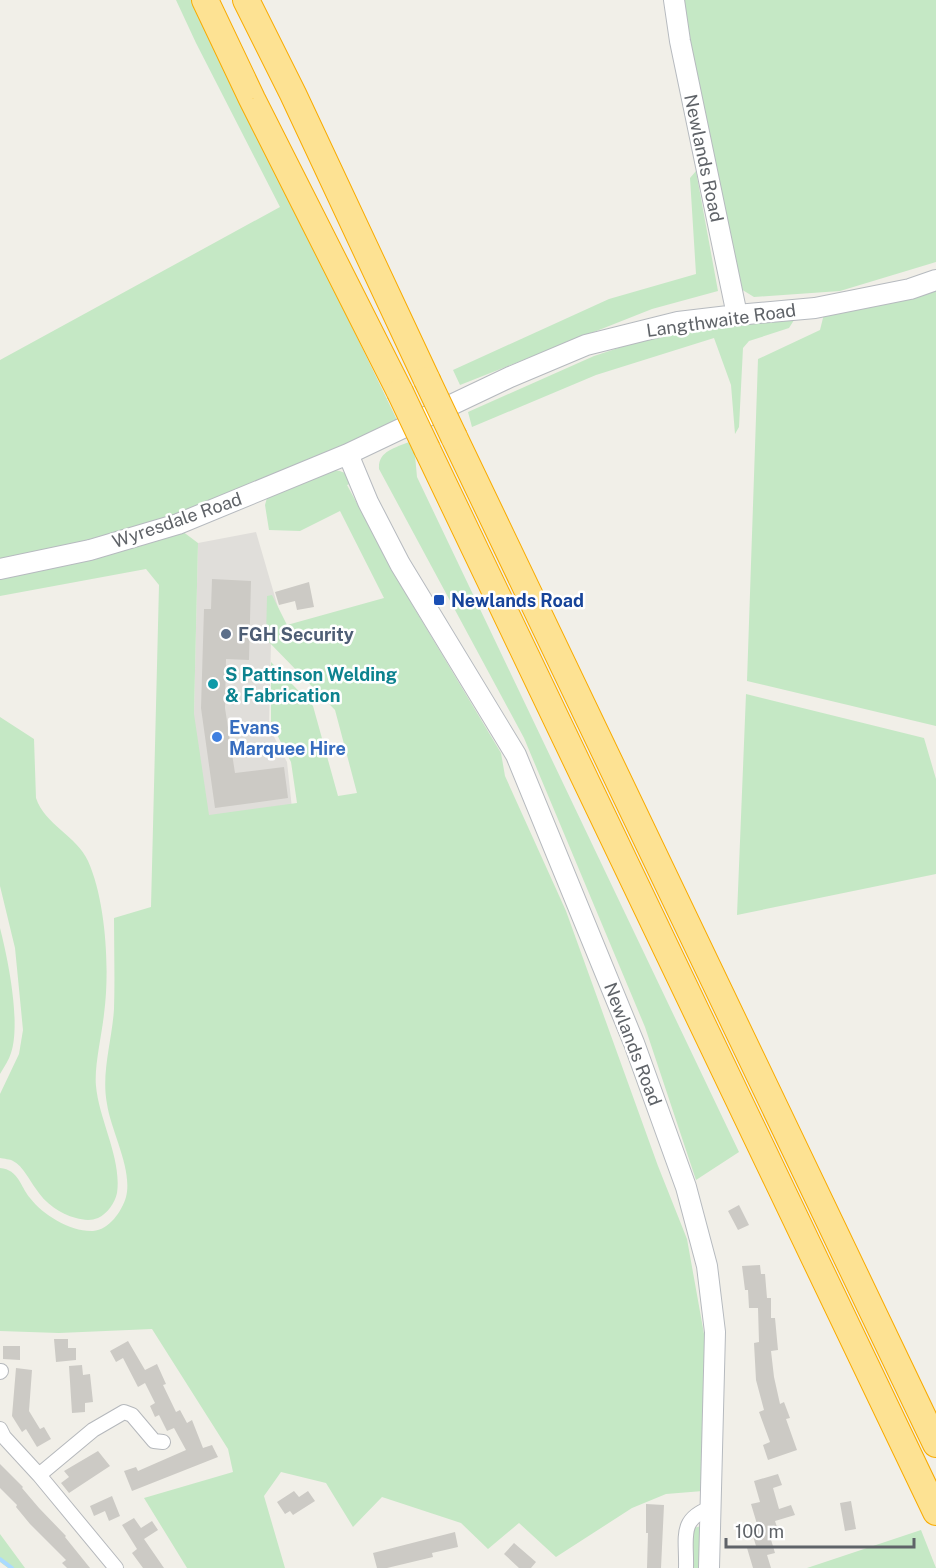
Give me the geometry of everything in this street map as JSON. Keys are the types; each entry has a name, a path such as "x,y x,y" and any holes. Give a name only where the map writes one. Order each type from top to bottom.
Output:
{"highway":[{"path":"205,0 252,99 400,392 936,1512"},
{"path":"246,0 293,94 454,437 936,1444"}],"street":[{"name":"Newlands Road","path":"674,0 680,41 737,315"},
{"name":"Langthwaite Road","path":"348,454 510,377 586,345 678,322 815,308 910,288 936,280"},
{"name":"Newlands Road","path":"348,454 368,502 400,564 516,755 634,1043 686,1186 707,1266 715,1332 709,1568"},
{"name":"Wyresdale Road","path":"0,569 90,550 178,524 348,454"},
{"path":"122,1397 124,1412"},
{"path":"39,1475 93,1430 124,1412 132,1414 156,1444"},
{"path":"0,1429 4,1437 110,1551 116,1568"},
{"path":"686,1568 688,1525 697,1513 711,1508"}],"shaded area":[{"path":"256,532 287,638 271,642 269,727 287,762 294,827 188,850 198,543"}],"green space":[{"path":"176,0 194,0 398,422 218,500 126,529 0,562 0,360 280,207"},
{"path":"680,0 936,0 936,262 840,291 754,297 736,286"},
{"path":"696,171 718,291 652,309 460,385 453,370 609,299 696,274 690,178"},
{"path":"936,288 936,726 747,681 758,359 820,330 824,314"},
{"path":"796,317 789,328 749,341 743,348 739,427 735,434 731,385 714,338 596,375 472,427 468,412 594,356 667,332"},
{"path":"409,442 415,455 417,477 739,1152 696,1180 645,1027 524,738 379,469 379,463 384,454"},
{"path":"326,470 348,475 352,483 347,485 413,606 501,753 505,776 566,911 658,1166 687,1239 706,1345 703,1491 666,1494 632,1508 556,1557 519,1523 488,1549 461,1523 382,1497 353,1527 326,1483 281,1472 264,1496 285,1568 187,1568 144,1498 233,1472 228,1449 152,1329 59,1333 0,1331 0,1168 15,1175 30,1198 42,1210 76,1229 93,1231 104,1227 118,1214 126,1197 127,1175 109,1115 105,1081 114,1009 114,918 151,907 159,585 146,569 0,596 0,575 182,531 198,543 194,714 209,815 297,803 291,762 271,723 271,662 313,706 338,796 357,793 335,710 266,639 267,596 272,595 287,625 384,598 340,511 300,531 269,530 265,505 268,494"},
{"path":"746,694 924,738 936,779 936,874 737,915"},
{"path":"0,717 34,739 36,798 46,816 83,852 94,877 103,915 107,977 96,1086 118,1180 116,1197 112,1204 104,1214 93,1220 70,1216 53,1207 44,1199 17,1163 0,1158 0,1094 19,1054 23,1030 15,948 0,886"},
{"path":"0,928 10,973 15,1025 11,1053 0,1074"},
{"path":"701,1526 700,1568 691,1568 692,1532 694,1528"},
{"path":"921,1530 936,1568 807,1568"},
{"path":"0,1534 25,1568 8,1568 0,1562"}],"building":[{"path":"212,579 251,581 249,660 226,659 225,708 235,773 284,767 288,798 215,808 201,708 204,609 211,609"},
{"path":"309,582 314,607 297,610 295,601 279,605 275,592"},
{"path":"739,1205 749,1225 738,1230 728,1211"},
{"path":"760,1265 761,1274 765,1274 767,1298 771,1298 771,1318 775,1318 778,1350 771,1351 774,1377 780,1404 784,1402 790,1418 786,1419 797,1450 768,1460 763,1445 770,1442 759,1412 764,1410 756,1380 754,1343 759,1342 758,1308 749,1308 748,1290 745,1290 742,1266"},
{"path":"54,1339 68,1339 68,1348 76,1348 76,1360 56,1362"},
{"path":"128,1341 145,1370 157,1364 166,1384 163,1385 176,1412 180,1410 187,1423 192,1420 203,1448 212,1445 218,1457 132,1491 124,1471 136,1467 138,1471 186,1450 174,1428 167,1431 159,1415 155,1417 150,1406 155,1403 145,1383 138,1387 123,1358 116,1362 110,1351"},
{"path":"3,1346 20,1346 20,1360 3,1359"},
{"path":"82,1365 83,1375 90,1374 93,1402 85,1403 85,1412 72,1413 69,1366"},
{"path":"16,1368 32,1370 29,1411 40,1429 44,1427 51,1439 37,1447 26,1429 22,1432 12,1416"},
{"path":"98,1451 110,1466 69,1493 61,1483 69,1477 64,1471"},
{"path":"0,1464 66,1536 90,1568 67,1568 62,1563 66,1560 30,1524 16,1507 17,1505 0,1488"},
{"path":"778,1474 782,1485 773,1488 779,1509 791,1505 795,1515 775,1521 778,1530 769,1533 775,1553 767,1555 771,1568 753,1568 747,1548 756,1546 750,1526 757,1524 751,1504 760,1502 754,1481"},
{"path":"294,1491 299,1497 308,1491 315,1501 293,1515 290,1511 285,1514 277,1502"},
{"path":"112,1496 120,1516 109,1521 105,1511 94,1516 90,1506"},
{"path":"851,1501 856,1529 845,1531 840,1503"},
{"path":"646,1504 664,1505 661,1568 647,1568"},
{"path":"134,1518 141,1528 152,1521 158,1530 144,1539 164,1568 143,1568 132,1553 137,1549 122,1525"},
{"path":"455,1532 458,1547 432,1553 433,1557 387,1568 377,1568 373,1553"},
{"path":"514,1543 536,1562 531,1568 519,1568 504,1554"}],"waterway":[{"path":"0,1559 12,1568"}],"place":[{"name":"Newlands Road","path":"439,600"},
{"name":"FGH Security","path":"226,634"},
{"name":"S Pattinson Welding & Fabrication","path":"213,684"},
{"name":"Evans Marquee Hire","path":"217,737"}]}
